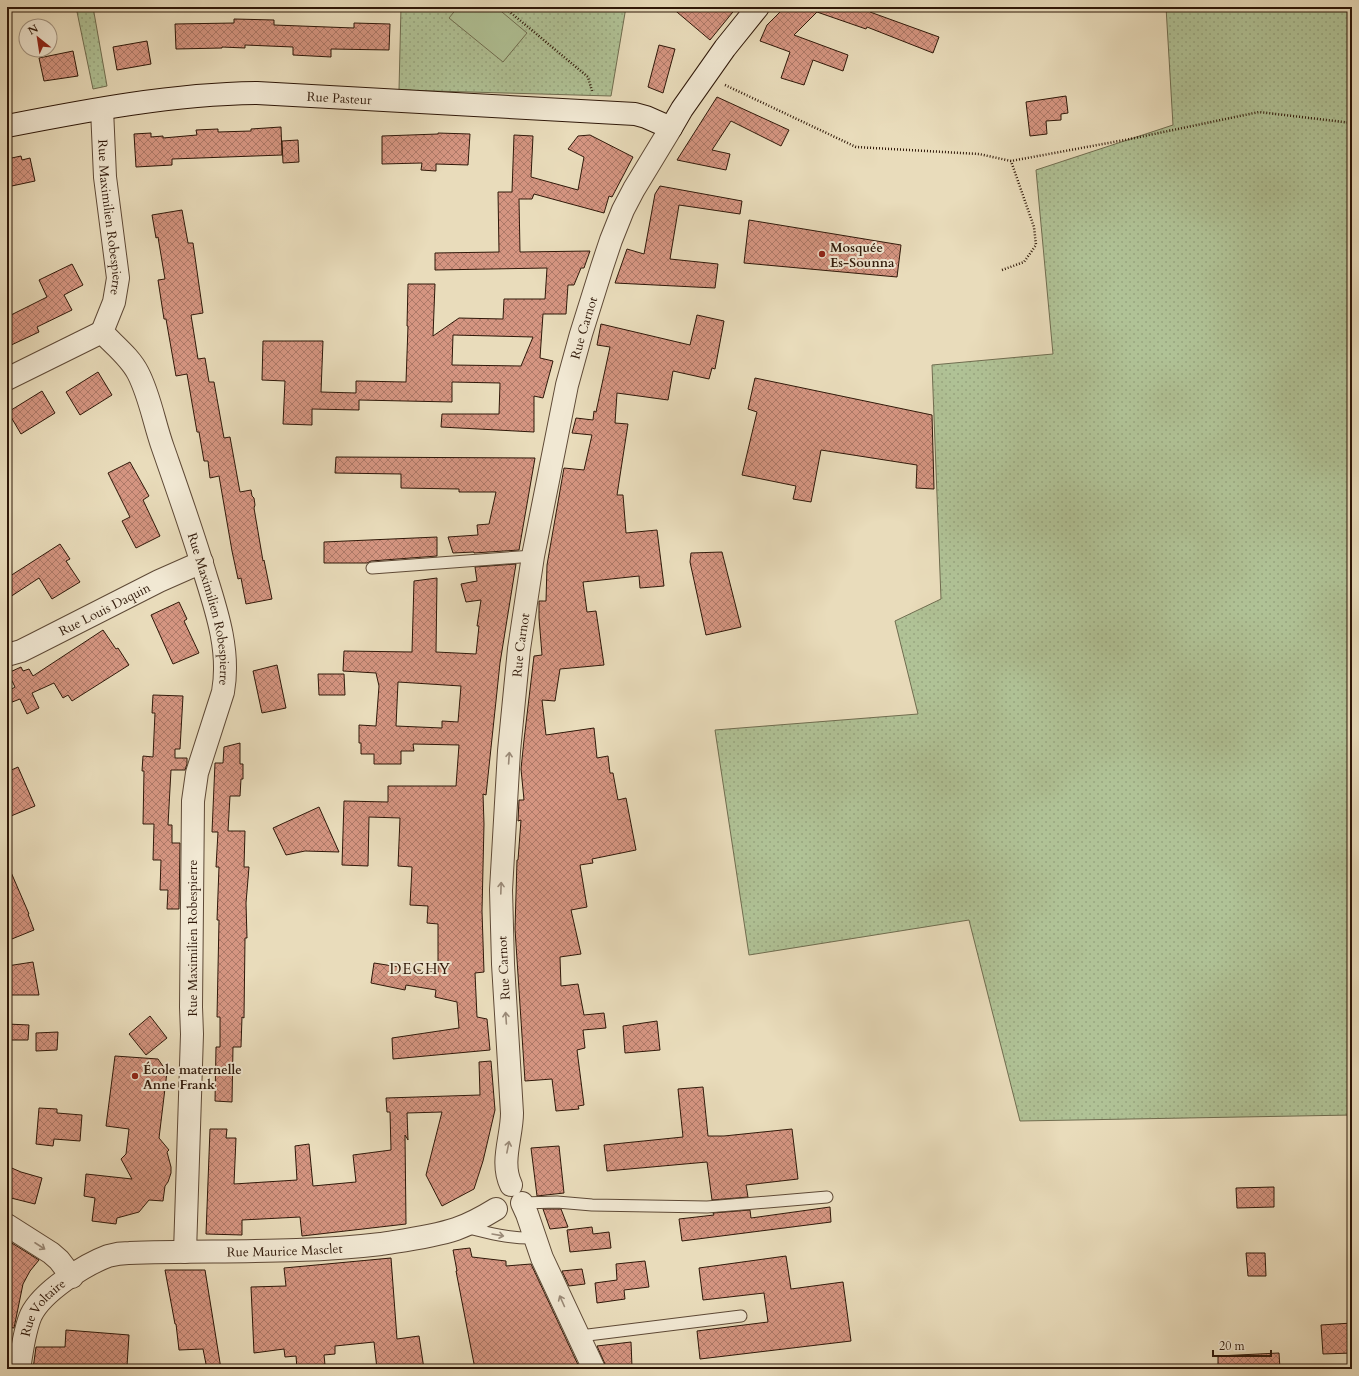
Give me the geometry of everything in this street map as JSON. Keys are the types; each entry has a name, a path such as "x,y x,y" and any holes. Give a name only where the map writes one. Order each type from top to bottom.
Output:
{"street":[{"name":"Rue Carnot","path":"594,1369 580,1336 566,1310 535,1238 527,1214 506,1172 506,1160 512,1113 500,890 509,751 519,649 533,556 567,385 581,334 617,225 627,203 670,128 705,76 740,28 758,7"},
{"name":"Rue Pasteur","path":"7,126 102,109 194,96 257,93 635,114 646,117 670,128"},
{"name":"Rue Maximilien Robespierre","path":"102,109 105,177 118,278 114,302 102,332 129,360 138,372 143,384 202,562 225,649 226,679 221,704 197,773 194,801 191,1007 192,1034 186,1252"},
{"path":"7,379 102,332"},
{"name":"Rue Louis Daquin","path":"7,655 28,647 159,581 202,562"},
{"name":"Rue Maurice Masclet","path":"72,1276 98,1261 116,1254 342,1248 419,1238 462,1226 496,1209 493,1201 495,1192 502,1186 516,1194"},
{"path":"7,1225 51,1253 72,1276"},
{"name":"Rue Voltaire","path":"19,1369 28,1324 34,1311 42,1298 72,1276"}],"lane":[{"path":"372,568 498,557 533,556"},
{"path":"516,1194 557,1202 592,1205 707,1207 827,1197"},
{"path":"462,1226 498,1235 535,1238"},
{"path":"580,1336 741,1316"}],"path":[{"path":"504,7 588,77 600,112"},
{"path":"705,76 856,147 979,154 1012,161 1130,139 1259,112 1352,122"},
{"path":"1002,270 1024,262 1036,245 1034,227 1012,161"}],"green space":[{"path":"76,7 93,7 107,86 93,89"},
{"path":"401,7 626,7 611,96 399,90"},
{"path":"458,7 496,7 527,33 503,62 449,18"},
{"path":"1166,7 1352,7 1352,1115 1020,1121 969,920 749,955 715,730 918,714 895,621 941,599 932,365 1053,354 1036,170 1173,125"}],"building":[{"path":"671,7 737,7 710,40"},
{"path":"785,7 872,7 870,12 939,37 933,53 867,27 866,29 817,12 794,35 848,55 843,71 813,60 804,85 781,78 790,52 760,41 767,25"},
{"path":"234,19 274,20 274,25 354,28 354,23 390,24 389,50 331,49 331,57 293,55 293,47 245,45 245,48 222,47 176,49 175,24 234,23"},
{"path":"147,41 151,64 117,70 113,47"},
{"path":"659,45 675,49 663,93 648,87"},
{"path":"73,51 78,76 44,81 39,58 58,58 58,54"},
{"path":"1066,96 1068,113 1061,114 1061,120 1046,121 1047,134 1030,136 1026,102"},
{"path":"717,97 789,130 781,146 731,121 712,150 730,154 726,170 677,160"},
{"path":"281,127 282,155 172,159 172,165 136,167 134,134 151,133 151,137 163,136 163,138 197,135 196,130 218,129 218,132 251,131 251,129"},
{"path":"438,133 470,134 468,165 436,164 436,171 421,170 422,163 382,164 382,136"},
{"path":"514,135 533,136 531,177 578,190 584,157 568,149 578,136 590,135 633,157 612,197 609,196 604,213 534,194 532,199 519,199 520,252 590,251 584,268 581,268 574,285 568,285 566,314 543,314 540,358 553,361 543,398 534,396 534,432 441,427 442,414 499,414 500,383 452,382 452,402 359,400 359,410 312,409 312,425 283,424 285,381 262,380 263,341 323,341 321,392 356,393 356,381 406,382 408,284 435,284 433,336 459,318 503,319 504,299 545,299 547,268 435,270 435,253 499,252 498,192 512,192","holes":["453,335 533,337 521,366 452,365"]},
{"path":"298,140 299,162 283,163 282,141"},
{"path":"21,156 22,160 30,158 35,181 7,187 7,159"},
{"path":"660,186 742,201 740,214 679,205 670,259 718,264 715,288 615,283 627,249 644,254 655,194"},
{"path":"182,210 188,243 193,243 203,313 191,315 198,359 205,358 209,382 214,382 224,438 230,437 240,492 251,490 254,498 254,508 263,561 264,560 272,599 246,604 241,578 238,579 232,551 219,476 210,478 208,461 204,461 199,432 197,432 187,374 176,376 166,319 164,319 158,280 165,279 158,237 156,238 152,215"},
{"name":"Mosquée Es-Sounna","path":"749,220 901,245 897,277 744,263"},
{"path":"72,264 83,285 64,295 72,310 37,327 39,332 7,347 7,317 47,297 39,280"},
{"path":"697,315 724,321 715,369 712,368 709,379 673,371 668,400 617,393 615,423 628,424 617,495 623,495 626,533 657,530 664,586 640,588 639,576 583,582 587,612 596,611 604,665 560,669 555,701 542,700 546,735 594,728 597,758 608,756 610,773 613,773 618,800 626,798 636,850 592,859 593,863 580,865 587,907 571,910 581,954 560,957 561,986 578,984 584,1015 604,1013 606,1028 583,1030 585,1048 577,1050 584,1105 578,1106 579,1109 556,1111 552,1079 525,1081 515,929 517,860 521,820 518,821 519,800 524,800 521,769 534,656 542,655 539,601 546,601 547,565 564,468 584,470 592,435 572,433 576,418 593,420 594,411 596,412 610,347 597,345 601,324 690,345"},
{"path":"98,372 112,395 80,415 66,392"},
{"path":"755,378 932,415 934,489 916,488 917,465 821,450 811,502 793,499 796,486 742,475 757,412 748,409"},
{"path":"42,391 55,413 21,434 8,412"},
{"path":"336,457 535,458 519,550 453,553 448,537 478,535 477,525 489,524 496,492 459,492 459,489 401,488 401,474 335,473"},
{"path":"130,462 149,496 143,500 160,536 136,548 122,521 130,517 108,473"},
{"path":"437,537 437,556 371,561 367,563 324,563 324,542"},
{"path":"60,544 70,559 66,561 80,582 52,599 39,578 7,599 7,578"},
{"path":"722,552 741,627 706,635 690,562 691,553"},
{"path":"516,564 500,663 486,795 483,794 484,824 482,911 484,972 475,973 477,1017 487,1019 490,1050 393,1059 392,1038 459,1028 457,1002 435,997 436,990 406,985 405,990 371,983 374,963 438,973 438,924 427,923 428,906 410,905 412,867 398,866 400,818 369,817 368,866 342,865 344,801 388,802 388,786 456,786 459,745 413,744 414,751 401,751 401,764 374,764 374,754 361,754 361,743 359,743 359,725 376,726 379,686 376,673 343,671 344,651 412,652 414,581 437,578 436,652 476,654 479,626 477,626 481,600 466,602 461,584 477,581 475,567","holes":["398,682 461,686 458,722 442,721 442,728 396,726"]},
{"path":"179,602 187,619 184,621 199,653 173,664 151,615"},
{"path":"103,630 116,649 118,648 129,665 72,701 68,695 63,698 54,683 32,693 39,708 27,714 20,699 7,704 7,692 15,687 8,673 21,667 23,671 29,669 33,676"},
{"path":"277,665 286,708 262,713 253,671"},
{"path":"318,674 344,674 345,695 319,695"},
{"path":"153,695 183,696 180,749 175,749 175,758 187,758 187,764 185,770 171,770 168,825 172,825 172,843 180,843 179,909 167,909 168,890 160,890 161,860 153,860 154,824 143,824 143,756 153,757 155,713 152,713"},
{"path":"240,743 240,764 243,764 243,779 241,779 240,796 230,796 228,831 245,831 244,867 249,867 246,903 247,938 245,938 244,1018 242,1017 241,1047 233,1047 232,1102 215,1101 216,1047 220,1047 220,1017 217,1017 219,920 217,920 219,867 216,867 218,832 212,832 215,763 223,763 224,747"},
{"path":"18,767 35,806 11,816 7,808 7,772"},
{"path":"319,807 339,852 305,851 286,855 273,828"},
{"path":"7,863 29,914 34,930 7,941"},
{"path":"33,962 39,995 7,995 7,966"},
{"path":"150,1016 167,1038 146,1055 129,1034"},
{"path":"657,1021 660,1050 625,1053 623,1026"},
{"path":"7,1024 29,1025 28,1040 7,1040"},
{"path":"58,1032 57,1050 36,1051 36,1033"},
{"path":"115,1056 158,1059 167,1072 159,1138 169,1150 167,1152 171,1167 171,1173 165,1186 163,1201 149,1200 139,1212 117,1218 116,1224 92,1221 95,1198 84,1196 86,1174 132,1179 121,1159 126,1154 129,1129 106,1126"},
{"path":"491,1061 495,1110 483,1161 474,1189 442,1206 426,1175 442,1112 407,1113 408,1140 405,1135 406,1224 302,1236 300,1217 242,1220 242,1235 206,1234 210,1129 227,1129 226,1138 236,1138 234,1184 297,1180 295,1146 309,1144 313,1186 356,1182 353,1155 391,1150 390,1112 387,1112 386,1098 480,1095 479,1062"},
{"path":"703,1087 708,1136 724,1136 792,1129 798,1179 746,1185 748,1197 712,1200 707,1162 607,1171 604,1145 683,1137 678,1089"},
{"path":"39,1108 57,1109 57,1113 82,1115 80,1141 54,1139 53,1146 36,1144"},
{"path":"559,1146 564,1193 537,1196 531,1148"},
{"path":"7,1166 42,1178 35,1204 7,1197"},
{"path":"1274,1187 1274,1207 1237,1208 1236,1188"},
{"path":"830,1207 831,1222 682,1241 679,1219 714,1215 713,1213 750,1210 751,1218"},
{"path":"543,1209 561,1209 568,1227 550,1229"},
{"path":"592,1227 593,1234 609,1232 611,1248 570,1252 567,1230"},
{"path":"7,1240 39,1260 30,1271 23,1284 14,1328 7,1327"},
{"path":"470,1248 472,1257 506,1261 506,1266 531,1264 580,1369 475,1369 453,1250"},
{"path":"1246,1253 1265,1253 1266,1276 1248,1276"},
{"path":"786,1256 791,1289 843,1282 851,1341 700,1359 697,1331 768,1322 764,1293 703,1300 699,1268"},
{"path":"391,1258 397,1339 419,1336 424,1369 377,1369 374,1342 335,1346 335,1354 324,1355 325,1365 297,1369 296,1356 285,1357 284,1349 254,1353 251,1287 286,1286 284,1268"},
{"path":"645,1261 649,1287 624,1290 625,1299 597,1303 595,1283 617,1280 616,1264"},
{"path":"582,1269 585,1284 569,1286 562,1271"},
{"path":"165,1270 205,1270 221,1369 207,1369 203,1349 179,1350 176,1324"},
{"path":"1352,1323 1352,1353 1323,1354 1321,1325"},
{"path":"66,1330 129,1335 127,1366 33,1369 36,1347 65,1347"},
{"path":"631,1342 632,1367 606,1369 597,1346"},
{"path":"1279,1353 1280,1369 1218,1369 1218,1356"}],"place":[{"name":"Mosquée Es-Sounna","path":"822,254"},
{"name":"École maternelle Anne Frank","path":"135,1076"}],"district":[{"name":"DECHY","path":"420,969"}]}
